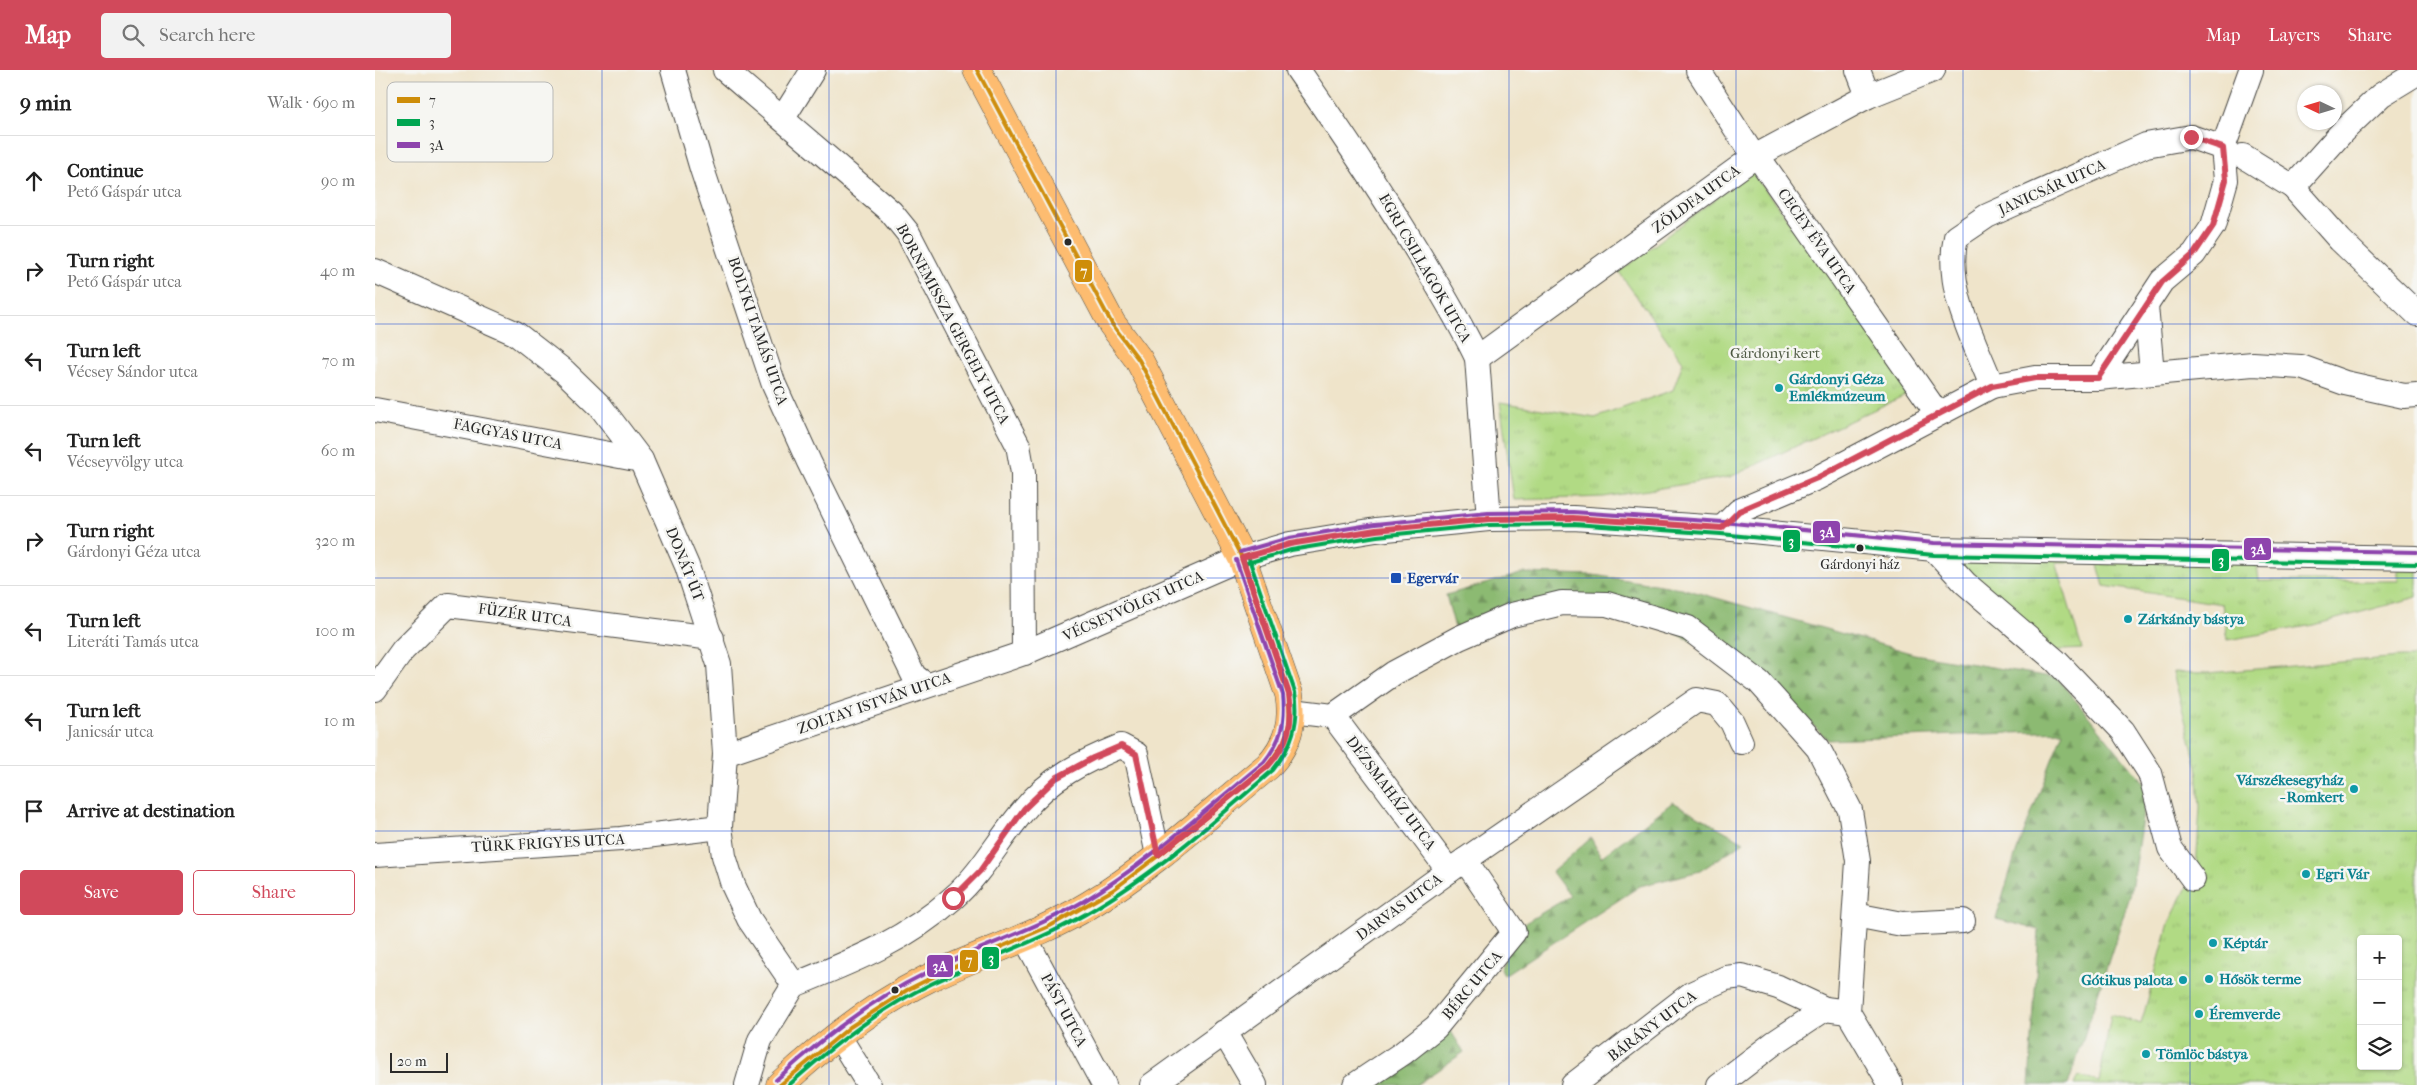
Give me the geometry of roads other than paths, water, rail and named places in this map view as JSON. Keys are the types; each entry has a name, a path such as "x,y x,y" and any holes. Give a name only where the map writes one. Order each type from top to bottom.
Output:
{"main road":[{"path":"780,1085 838,1036 889,1000 965,961 1089,905 1158,855 1268,766 1286,741 1290,730 1292,711 1289,694 1242,558 1139,360 1112,324 977,70"}],"street":[{"name":"BOLYKI TAMÁS UTCA","path":"673,70 702,169 774,385 809,462 914,676 926,685"},
{"name":"BORNEMISSZA GERGELY UTCA","path":"725,70 891,212 908,233 1017,444 1023,473 1024,653"},
{"path":"783,118 813,70"},
{"name":"EGRI CSILLAGOK UTCA","path":"1298,70 1350,144 1410,238 1465,333 1477,358 1489,519"},
{"name":"CECEY ÉVA UTCA","path":"1698,70 1754,157 1761,161 1937,413"},
{"path":"1858,70 1869,96"},
{"name":"ZÖLDFA UTCA","path":"1477,358 1754,157 1869,96 1933,70"},
{"path":"2098,378 2162,282 2194,254 2213,226 2233,152 2251,70"},
{"path":"2293,187 2343,131 2368,107 2417,72"},
{"name":"JANICSÁR UTCA","path":"1992,386 1954,286 1952,254 1956,237 1987,216 2146,145 2191,137 2233,152"},
{"path":"2233,152 2293,187 2339,240 2417,314"},
{"name":"DONÁT ÚT","path":"375,271 515,333 565,372 600,406 641,460 687,566 719,664 725,754 720,827 724,856 733,886 749,919 794,985"},
{"path":"2145,306 2152,373"},
{"path":"1722,528 1739,511 1817,478 1937,413 1992,386 2035,378 2098,378 2253,364 2301,367 2345,383 2404,396 2417,395"},
{"name":"FAGGYAS UTCA","path":"375,410 641,460"},
{"name":"VÉCSEYVÖLGY UTCA","path":"1024,653 1242,558 1290,544 1376,530 1489,519 1573,518 1722,528 1933,549 2417,558"},
{"path":"1933,549 1965,583 2056,661 2123,731 2150,773 2170,848 2193,879"},
{"path":"1292,711 1333,716 1394,673 1459,638 1513,615 1562,603 1607,604 1687,628 1759,682 1818,748 1850,810 1858,861 1849,1012 1891,1085"},
{"name":"FÜZÉR UTCA","path":"375,688 403,650 447,605 712,638"},
{"name":"ZOLTAY ISTVÁN UTCA","path":"725,754 1024,653"},
{"name":"DARVAS UTCA","path":"1152,1085 1457,865 1697,700 1717,704 1732,722 1741,742"},
{"name":"DÉZSMAHÁZ UTCA","path":"1333,716 1457,865"},
{"path":"747,1085 760,1040 794,985 900,939 953,898 980,871 1024,809 1056,778 1093,758 1121,746 1136,754 1158,855"},
{"name":"TÜRK FRIGYES UTCA","path":"375,855 621,839 720,827"},
{"name":"BÉRC UTCA","path":"1355,1085 1403,1053 1436,1027 1514,932 1457,865"},
{"path":"1855,915 1902,924 1963,921"},
{"name":"PÁST UTCA","path":"1024,936 1104,1085"},
{"name":"BÁRÁNY UTCA","path":"1573,1085 1691,994 1726,978 1742,976 1778,987 1825,1009 1849,1012"},
{"path":"1719,1085 1774,1042 1825,1009"},
{"path":"1224,1032 1255,1085"},
{"path":"838,1036 869,1085"}],"place":[{"name":"Gárdonyi Géza Emlékmúzeum","path":"1779,388"},
{"name":"Gárdonyi ház","path":"1860,548"},
{"name":"Egervár","path":"1396,578"},
{"name":"Zárkándy bástya","path":"2128,619"},
{"name":"Várszékesegyház - Romkert","path":"2354,789"},
{"name":"Egri Vár","path":"2306,874"},
{"name":"Képtár","path":"2213,943"},
{"name":"Hősök terme","path":"2209,979"},
{"name":"Gótikus palota","path":"2183,980"},
{"name":"Éremverde","path":"2199,1014"},
{"name":"Tömlöc bástya","path":"2146,1054"}],"park label":[{"name":"Gárdonyi kert","path":"1775,353"}]}
